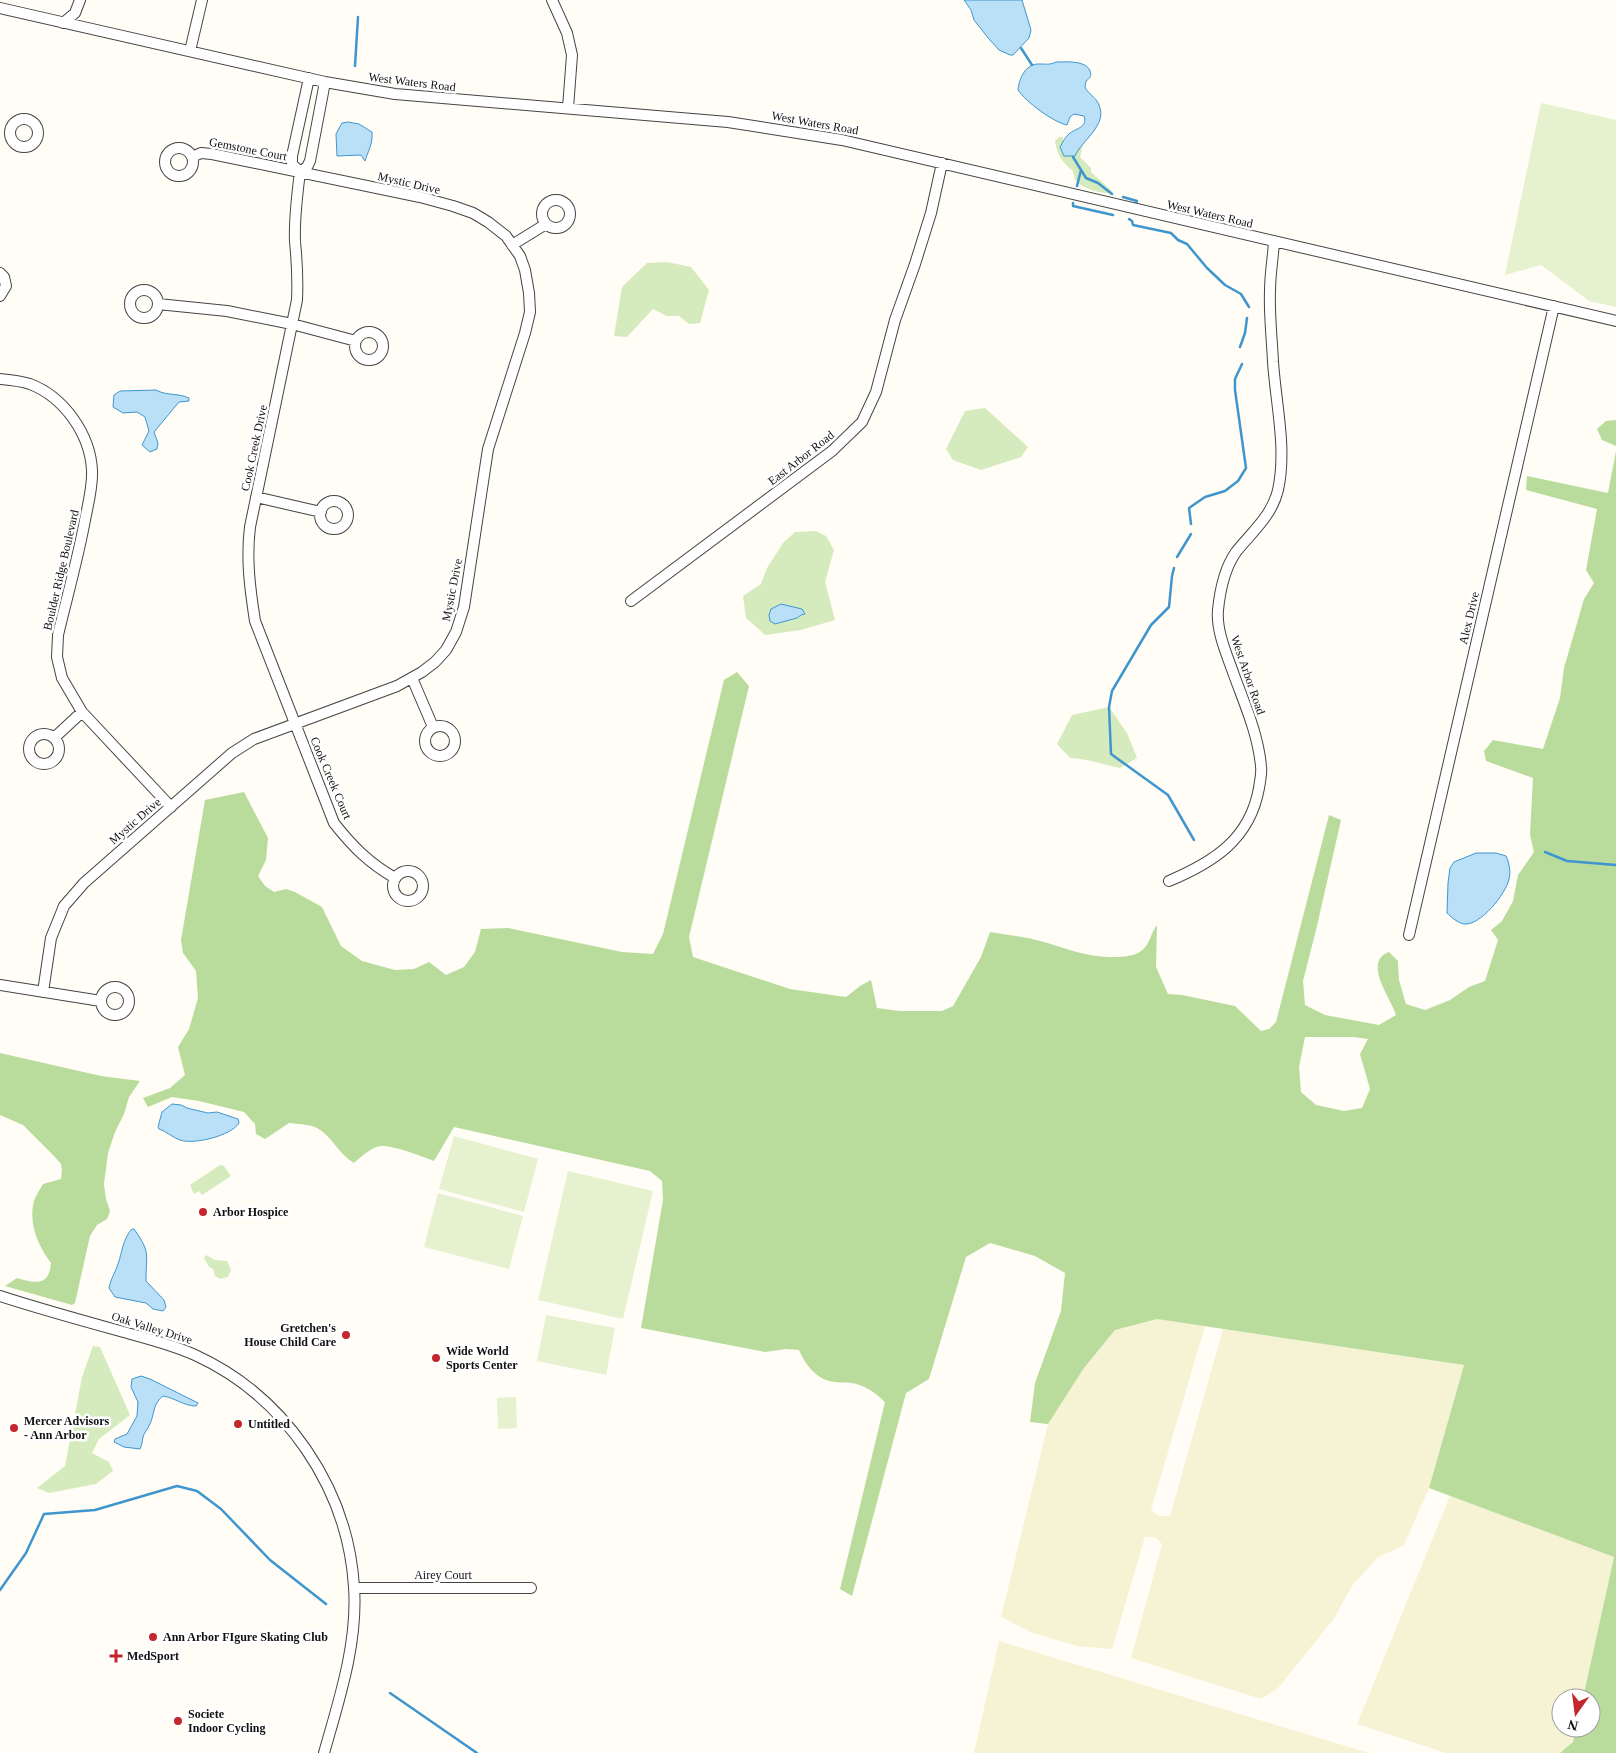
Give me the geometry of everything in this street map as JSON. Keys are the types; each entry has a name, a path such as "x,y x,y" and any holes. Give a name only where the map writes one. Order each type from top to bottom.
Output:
{"street":[{"path":"190,51 202,0"},
{"path":"552,0 567,33 572,55 568,108"},
{"path":"63,23 71,18 80,2"},
{"path":"80,2 81,16 87,28"},
{"name":"West Waters Road","path":"0,8 325,82 395,94 752,125 842,140 1616,321"},
{"name":"Cook Creek Drive","path":"300,172 292,164 292,156 309,78"},
{"name":"Cook Creek Drive","path":"294,723 255,621 250,588 248,545 256,497 297,300 299,276 295,240 296,200 300,172 307,167 310,161 325,82"},
{"name":"Gemstone Court","path":"192,157 201,152 300,172"},
{"name":"East Arbor Road","path":"631,601 832,451 862,422 876,392 894,320 915,264 931,213 942,163"},
{"name":"Mystic Drive","path":"43,992 51,938 64,906 84,883 234,751 254,739 294,723 398,686 435,662 446,650 456,632 464,608 488,449 530,312 520,256 506,236 488,222 466,211 420,197 300,172"},
{"path":"512,245 546,224"},
{"name":"West Arbor Road","path":"1169,881 1198,869 1221,853 1243,831 1256,802 1262,768 1254,732 1225,649 1218,612 1222,584 1228,568 1235,554 1265,518 1277,493 1282,466 1270,291 1274,242"},
{"path":"0,273 6,282 6,286 0,296"},
{"path":"158,304 227,311 292,324 356,342"},
{"name":"Alex Drive","path":"1409,935 1554,306"},
{"name":"Boulder Ridge Boulevard","path":"0,379 30,384 50,395 65,408 82,433 89,450 92,471 90,496 58,635 57,657 62,678 82,712 170,807"},
{"path":"256,497 321,512"},
{"path":"412,678 433,727"},
{"path":"54,738 82,712"},
{"name":"Cook Creek Court","path":"294,723 334,823 354,847 377,868 395,878"},
{"path":"0,985 100,1001"},
{"name":"Oak Valley Drive","path":"0,1296 157,1341 197,1356 244,1383 274,1411 299,1439 320,1471 332,1494 348,1545 354,1588 351,1641 340,1695 324,1753"},
{"name":"Airey Court","path":"354,1588 531,1588"}],"shaded area":[{"path":"1157,1319 1205,1326 1151,1510 1159,1516 1170,1516 1223,1329 1464,1365 1429,1488 1404,1545 1377,1558 1352,1586 1333,1620 1278,1688 1261,1699 1131,1658 1162,1544 1155,1537 1145,1537 1112,1649 1077,1646 1033,1633 1001,1617 1048,1424 1084,1368 1115,1330"},
{"path":"1450,1496 1614,1557 1585,1688 1551,1688 1551,1738 1574,1738 1573,1742 1560,1753 1446,1753 1357,1724"},
{"path":"999,1641 1369,1753 974,1753"}],"green space":[{"path":"1541,103 1616,120 1616,307 1589,301 1541,265 1505,275"},
{"path":"1059,137 1063,137 1060,147 1064,156 1075,156 1083,144 1080,157 1091,168 1091,172 1112,191 1111,193 1093,190 1077,182 1073,171 1063,161 1057,150 1055,141"},
{"path":"667,262 691,267 709,290 700,323 689,324 679,316 667,316 653,309 627,337 614,336 622,287 647,263"},
{"path":"985,408 1028,447 1021,457 981,470 953,460 946,449 965,411"},
{"path":"1616,420 1616,446 1602,440 1597,429 1606,421"},
{"path":"1616,451 1616,1753 1560,1753 1573,1742 1574,1738 1601,1738 1601,1688 1585,1688 1614,1557 1429,1488 1464,1365 1157,1319 1115,1330 1084,1368 1048,1424 1030,1422 1035,1383 1061,1311 1065,1273 1035,1256 990,1243 966,1257 929,1379 906,1393 852,1596 840,1589 885,1402 865,1387 829,1381 818,1375 809,1367 799,1350 786,1349 765,1352 641,1328 663,1200 662,1181 650,1171 454,1127 434,1161 399,1149 381,1146 370,1150 354,1163 322,1131 314,1127 289,1123 265,1139 256,1134 255,1124 244,1112 199,1101 172,1097 148,1107 143,1098 170,1088 185,1075 178,1047 189,1029 198,998 196,971 183,953 181,940 205,800 244,792 268,838 266,860 258,876 265,886 274,892 286,889 322,907 341,946 362,961 395,970 414,969 429,962 446,975 464,967 475,952 481,929 508,928 622,952 653,954 663,934 724,680 737,672 749,686 689,937 693,957 790,989 846,997 871,980 877,1008 900,1011 942,1011 953,1006 981,957 990,932 1038,940 1087,954 1118,957 1133,955 1142,950 1157,925 1156,967 1168,994 1235,1006 1261,1031 1269,1029 1276,1022 1329,815 1341,820 1303,981 1305,1005 1325,1015 1379,1025 1396,1015 1380,981 1378,972 1378,964 1381,957 1389,952 1398,961 1399,980 1406,1004 1425,1010 1450,1000 1469,987 1485,981 1498,940 1491,930 1502,921 1513,901 1518,875 1534,852 1530,835 1533,778 1486,761 1484,751 1493,740 1543,749 1560,698 1564,668 1584,599 1594,583 1586,570 1597,509 1526,490 1527,476 1608,493","holes":["1305,1037 1353,1037 1368,1039 1360,1054 1370,1089 1362,1108 1344,1111 1316,1105 1301,1092 1299,1067"]},
{"path":"816,531 826,536 834,550 825,582 835,620 801,630 765,635 746,618 743,596 761,584 767,568 783,543 795,532"},
{"path":"1109,707 1127,733 1137,758 1120,768 1070,758 1057,744 1072,715"},
{"path":"0,1053 101,1076 140,1081 129,1097 108,1153 104,1184 110,1211 107,1219 97,1225 90,1236 75,1303 72,1305 5,1286 17,1278 35,1282 44,1280 50,1271 51,1263 35,1234 32,1209 43,1184 61,1179 62,1170 61,1164 23,1125 0,1115"},
{"path":"454,1136 538,1159 524,1212 439,1189"},
{"path":"220,1165 224,1166 231,1176 202,1195 199,1191 194,1194 190,1185"},
{"path":"568,1171 653,1191 623,1319 538,1300"},
{"path":"438,1193 523,1216 509,1269 424,1247"},
{"path":"206,1255 215,1260 227,1261 231,1270 228,1277 220,1279 215,1276 213,1269 209,1267 204,1258"},
{"path":"546,1315 615,1328 606,1375 537,1361"},
{"path":"93,1346 100,1347 130,1415 99,1439 92,1453 109,1462 113,1471 96,1484 49,1493 37,1488 65,1466 82,1377"},
{"path":"516,1397 517,1428 498,1429 497,1398"}],"water":[{"path":"964,0 1022,0 1031,30 1029,38 1013,55 999,50 974,20 971,10"},
{"path":"1056,62 1075,62 1088,67 1091,76 1086,81 1085,87 1098,102 1101,112 1097,126 1075,156 1064,156 1060,147 1068,135 1083,125 1084,116 1074,114 1070,117 1067,125 1061,123 1040,111 1018,90 1024,72 1031,66"},
{"path":"342,123 359,124 372,132 371,144 365,161 361,155 337,156 336,134"},
{"path":"156,390 185,396 189,398 189,401 179,402 154,432 158,443 157,449 150,452 142,445 149,431 145,417 137,412 123,413 113,407 114,395 120,391"},
{"path":"781,604 802,609 805,614 775,624 770,621 769,615 771,609"},
{"path":"1476,853 1496,853 1506,856 1510,876 1503,893 1491,908 1477,920 1464,924 1447,913 1450,868 1454,862"},
{"path":"172,1104 208,1113 217,1112 238,1119 239,1123 228,1132 211,1138 194,1141 180,1140 158,1127 162,1112"},
{"path":"132,1229 134,1229 143,1243 147,1259 146,1281 164,1300 166,1307 163,1311 153,1309 146,1303 115,1297 109,1288 125,1241"},
{"path":"141,1376 198,1403 196,1406 192,1406 163,1396 155,1406 140,1449 124,1447 114,1442 115,1439 127,1434 137,1416 138,1402 131,1387 132,1379"}],"waterway":[{"path":"355,66 358,17"},
{"path":"1021,48 1032,65"},
{"path":"1073,157 1086,178 1098,183 1112,194"},
{"path":"1077,186 1081,170"},
{"path":"1123,197 1137,201 1136,203"},
{"path":"1073,203 1073,206 1113,215"},
{"path":"1129,219 1133,225 1171,233 1178,240 1187,244 1207,268 1225,285 1241,294 1249,307"},
{"path":"1240,347 1245,333 1247,318"},
{"path":"1191,524 1189,508 1205,497 1225,491 1238,481 1246,468 1235,390 1235,379 1242,364"},
{"path":"1177,557 1191,534"},
{"path":"1174,568 1169,607 1151,625 1112,691 1109,707 1111,754 1168,795 1194,840"},
{"path":"1545,852 1567,861 1616,865"},
{"path":"0,1590 26,1553 44,1514 95,1510 177,1486 197,1491 221,1509 270,1560 326,1604"},
{"path":"390,1693 477,1753"}],"place":[{"name":"Arbor Hospice","path":"203,1212"},
{"name":"Gretchen's House Child Care","path":"346,1335"},
{"name":"Wide World Sports Center","path":"436,1358"},
{"name":"Untitled","path":"238,1424"},
{"name":"Mercer Advisors - Ann Arbor","path":"14,1428"},
{"name":"Ann Arbor FIgure Skating Club","path":"153,1637"},
{"name":"MedSport","path":"116,1656"},
{"name":"Societe Indoor Cycling","path":"178,1721"}]}
